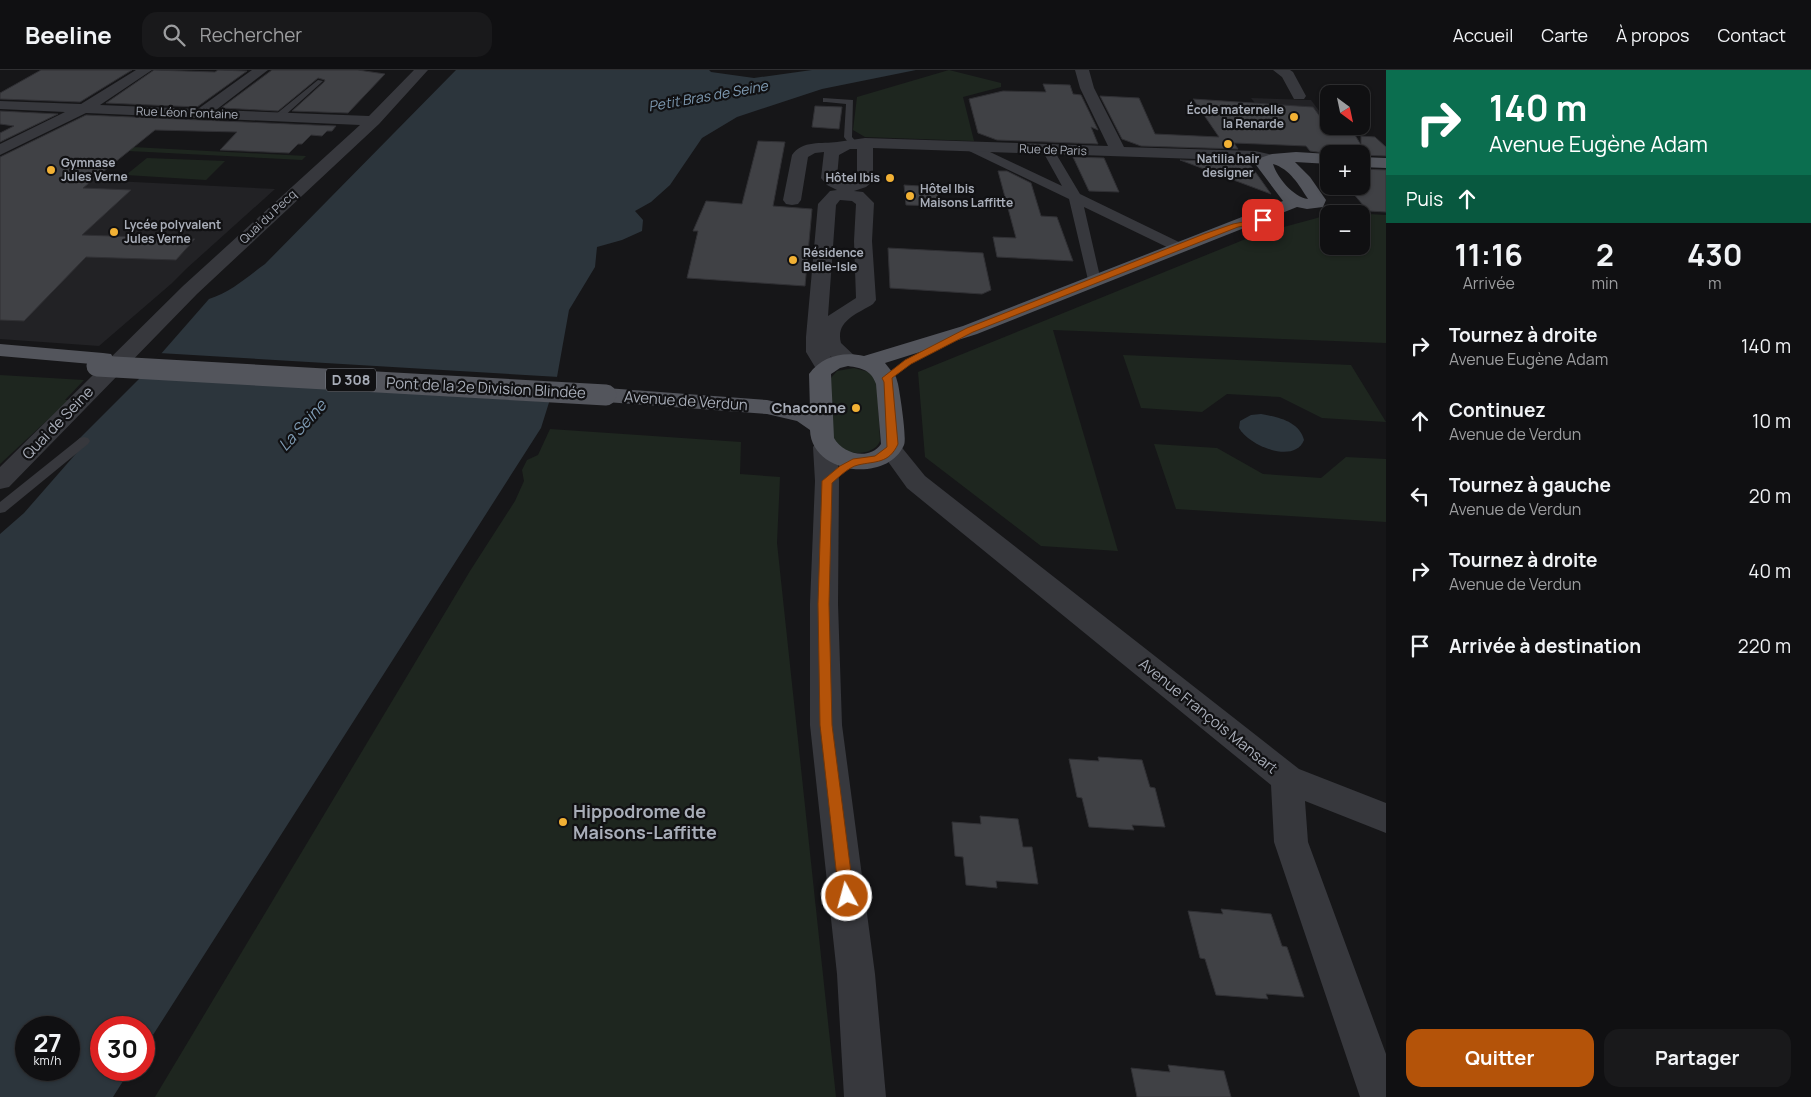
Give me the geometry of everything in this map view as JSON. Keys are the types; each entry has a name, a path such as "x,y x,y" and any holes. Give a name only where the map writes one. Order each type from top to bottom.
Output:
{"main road":[{"name":"Rue de Paris","path":"1271,161 1296,157 1320,159"},
{"path":"1271,161 1286,163 1295,170 1312,192 1317,202 1307,205 1292,202 1271,161"},
{"name":"Rue de Paris","path":"1295,170 1320,162"},
{"path":"1370,162 1386,163"},
{"name":"Avenue de Verdun","path":"887,378 908,362 970,330 1289,205 1292,202"},
{"name":"Avenue de Verdun","path":"1236,225 1304,210 1317,202"},
{"name":"Avenue de Verdun","path":"607,392 771,397 808,391 836,362 858,361 970,330"},
{"name":"D 308","path":"0,350 105,363"},
{"name":"D 308","path":"0,361 105,363"},
{"path":"858,361 881,370 889,382 893,444 884,456 862,462"},
{"name":"Pont de la 2e Division Blindée","path":"105,363 607,392"},
{"path":"823,375 823,437"},
{"name":"Avenue de Verdun","path":"607,392 767,407 805,416 839,458 862,462"}],"street":[{"path":"0,150 85,108 145,70"},
{"path":"202,113 261,70"},
{"name":"Quai du Pecq","path":"105,363 190,290 374,121 421,70"},
{"path":"1082,70 1087,88 1119,152"},
{"path":"1280,70 1288,75 1299,96"},
{"name":"Rue Léon Fontaine","path":"0,105 374,121"},
{"name":"Rue de Paris","path":"792,200 800,155 812,148 853,145 971,147 1241,157 1271,161"},
{"path":"971,147 1178,247"},
{"path":"1048,150 1075,198 1094,281"},
{"path":"823,375 816,348 818,308 827,204 836,195 857,196 865,203 866,300 836,318 830,324 829,334 831,346 858,361"},
{"name":"Quai de Seine","path":"0,481 105,363"},
{"path":"823,437 827,481 824,604 826,725 856,974 865,1097"},
{"name":"Avenue François Mansart","path":"891,448 906,471 916,482 1286,779 1291,842 1376,1056 1380,1097"},
{"path":"827,481 843,468 862,462"},
{"name":"Avenue François Mansart","path":"862,462 916,482"},
{"path":"1286,779 1386,818"}],"lane":[{"path":"278,117 320,81"},
{"path":"826,100 850,102 848,137 853,145"},
{"path":"0,509 84,441"}],"shaded area":[{"path":"949,70 1001,83 1001,87 963,97 974,141 865,137 853,130 857,97"},
{"name":"École maternelle la Renarde","path":"1251,98 1311,100 1320,112 1320,127 1272,126"},
{"path":"94,145 306,156 302,160 89,149"},
{"path":"147,158 225,161 206,180 126,175"},
{"name":"Lycée polyvalent Jules Verne","path":"0,176 275,189 171,284 99,346 0,339"},
{"path":"1370,214 1386,215 1386,343 1053,330 1118,551 1041,546 925,457 918,372 1258,234 1320,217 1320,255 1370,255"},
{"path":"1123,355 1351,365 1386,422 1322,418 1280,397 1227,394 1202,412 1141,408"},
{"path":"854,368 869,372 877,382 880,441 873,449 862,453 845,451 832,440 831,378 837,371"},
{"path":"0,375 84,380 65,400 69,400 0,464"},
{"name":"Hippodrome de Maisons-Laffitte","path":"550,429 741,442 740,474 780,477 777,543 836,1097 155,1097 470,571 515,501 524,481 522,470 527,460 538,455"},
{"path":"1154,444 1217,448 1263,474 1321,478 1346,457 1386,459 1386,522 1176,509"}],"water":[{"path":"456,70 709,70 711,72 754,78 812,70 916,70 822,89 737,117 702,138 670,185 651,202 635,211 643,220 642,231 622,240 597,247 595,267 569,310 557,377 541,428 155,1032 155,1016 90,1016 90,1081 123,1081 113,1097 0,1097 0,534 24,513 80,449 72,446 139,379 209,299 232,288 265,264"},
{"path":"1261,414 1287,421 1298,428 1304,440 1299,447 1291,451 1281,452 1271,450 1252,441 1239,428 1240,421 1251,415"}],"pier":[{"path":"159,353 559,377 552,402 137,377"}],"building":[{"path":"41,70 132,70 80,102 0,99 0,93"},
{"path":"154,70 247,71 197,107 106,103"},
{"path":"272,70 358,70 385,74 348,113 292,111 325,80 318,78 278,111 221,108"},
{"path":"1043,84 1070,85 1073,94 1081,95 1098,130 1091,127 1098,144 997,140 978,133 969,99 1003,91 1046,92"},
{"path":"1100,96 1139,98 1155,134 1219,137 1193,99 1313,107 1320,117 1320,135 1355,135 1361,145 1320,145 1320,152 1310,151 1306,146 1234,143 1238,149 1141,146 1122,139"},
{"path":"815,106 842,107 839,129 812,127"},
{"path":"0,111 58,114 0,142 0,133 14,126 0,124"},
{"path":"86,115 336,126 332,131 327,131 322,136 311,135 289,153 220,150 237,132 155,130 83,188 131,190 82,235 195,239 176,260 86,257 24,321 0,320 0,157"},
{"path":"1361,136 1375,137 1386,147 1386,156 1370,155 1370,145 1361,145"},
{"path":"758,141 785,142 773,206 812,209 805,286 687,278 698,231 693,231 706,201 742,204"},
{"path":"1073,157 1104,158 1119,192 1089,191"},
{"path":"1180,160 1249,163 1271,194"},
{"path":"1370,169 1386,170 1386,212 1370,211 1370,205 1363,205 1355,195 1370,195"},
{"path":"998,171 1007,171 1031,183 1041,216 1057,217 1073,261 997,257 993,237 1016,238"},
{"path":"904,185 936,187 939,206 906,205"},
{"path":"888,248 983,253 991,290 982,294 890,288"},
{"path":"1098,757 1142,760 1150,787 1155,788 1165,827 1132,825 1134,830 1089,827 1082,798 1077,797 1069,759 1099,761"},
{"path":"980,816 1018,819 1023,847 1032,847 1038,884 996,881 997,888 966,885 963,857 955,856 952,822 981,824"},
{"path":"1221,909 1271,914 1282,946 1287,947 1304,997 1266,994 1268,999 1216,995 1205,959 1200,958 1188,911 1223,914"},
{"path":"1168,1065 1224,1071 1231,1097 1137,1097 1131,1068 1170,1072"}],"place":[{"name":"École maternelle la Renarde","path":"1294,117"},
{"name":"Natilia hair designer","path":"1228,144"},
{"name":"Gymnase Jules Verne","path":"51,170"},
{"name":"Hôtel Ibis","path":"890,178"},
{"name":"Hôtel Ibis Maisons Laffitte","path":"910,196"},
{"name":"Lycée polyvalent Jules Verne","path":"114,232"},
{"name":"Résidence Belle-Isle","path":"793,260"},
{"name":"Chaconne","path":"856,408"},
{"name":"Hippodrome de Maisons-Laffitte","path":"563,822"}],"route":[{"path":"847,896 826,725 824,604 827,481 843,468 856,462 879,459 888,453 891,448 893,444 889,382 887,378 908,362 970,330 1236,225 1263,220"}],"water label":[{"name":"Petit Bras de Seine","path":"708,96"},
{"name":"La Seine","path":"302,425"}]}
